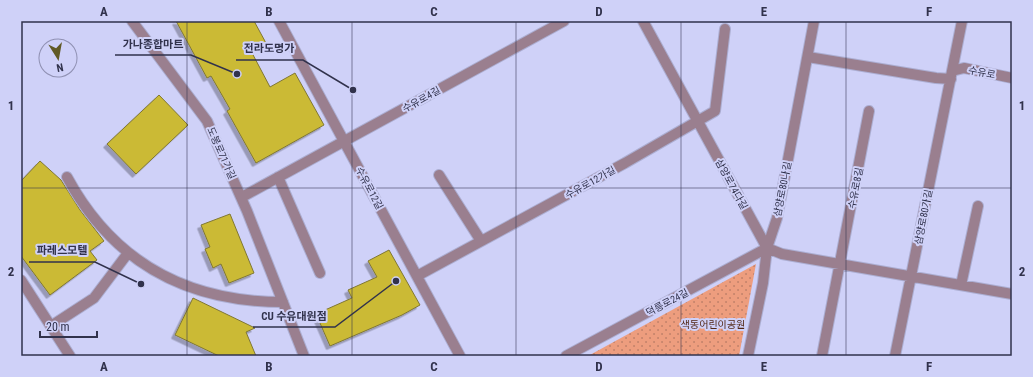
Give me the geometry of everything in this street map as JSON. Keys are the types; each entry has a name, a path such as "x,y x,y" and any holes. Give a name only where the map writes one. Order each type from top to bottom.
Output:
{"street":[{"name":"도봉로71가길","path":"132,21 207,121 242,197 304,356"},
{"name":"수유로12길","path":"279,21 460,356"},
{"name":"수유로4길","path":"242,197 564,21"},
{"name":"삼양로74다길","path":"643,21 767,248"},
{"name":"삼양로80나길","path":"748,356 763,283 767,248 777,218 814,21"},
{"name":"삼양로80가길","path":"895,356 962,21"},
{"path":"697,121 715,110 725,29"},
{"path":"808,57 936,78 951,75"},
{"name":"수유로","path":"951,75 964,68 1012,78"},
{"name":"수유로8길","path":"822,356 869,111"},
{"name":"수유로12가길","path":"417,276 625,163 697,121"},
{"path":"440,175 481,241"},
{"path":"67,177 78,198 119,246 172,281 236,300 283,302"},
{"path":"278,177 320,273"},
{"path":"961,285 978,206"},
{"path":"767,248 782,254 1012,294"},
{"name":"덕릉로24길","path":"566,356 767,248"},
{"path":"51,326 94,298 128,253"},
{"path":"21,280 70,356"}],"green space":[{"name":"색동어린이공원","path":"756,264 739,356 588,356"}],"building":[{"path":"176,21 254,21 266,43 251,51 270,87 295,73 324,125 256,163 227,111 230,109 211,76 207,78"},
{"path":"159,95 188,125 136,174 107,144"},
{"path":"40,161 61,180 80,210 104,241 90,251 97,260 50,295 21,256 21,181"},
{"path":"230,214 254,273 229,283 221,264 213,268 205,249 210,247 201,225"},
{"path":"389,250 420,305 402,315 330,346 316,314 352,298 348,290 377,277 368,261"},
{"path":"193,298 255,328 246,332 256,356 219,356 175,335"}],"place":[{"name":"가나종합마트","path":"237,74"},
{"name":"전라도명가","path":"353,90"},
{"name":"CU 수유대원점","path":"396,281"},
{"name":"파레스모텔","path":"141,284"}]}
